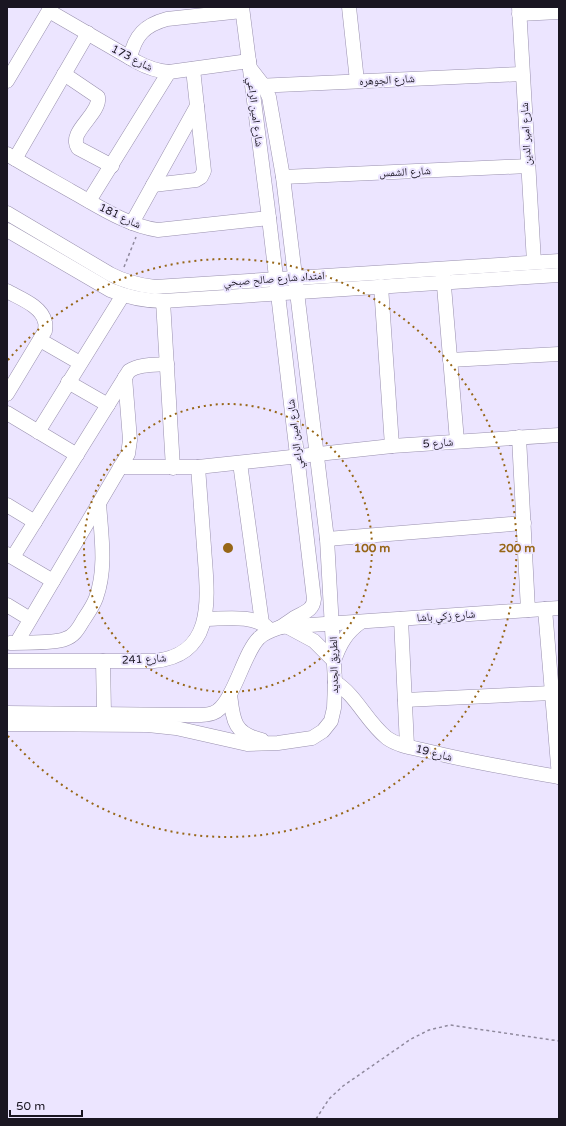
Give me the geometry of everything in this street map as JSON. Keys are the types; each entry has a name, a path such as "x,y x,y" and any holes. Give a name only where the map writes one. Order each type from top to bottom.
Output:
{"street":[{"path":"349,7 357,81"},
{"path":"7,81 11,65 50,9"},
{"name":"شارع 173","path":"50,9 147,68 169,72 249,65"},
{"path":"130,58 132,48 138,37 146,28 156,22 167,19 242,9 249,65"},
{"path":"519,11 559,12"},
{"name":"شارع امير الدين","path":"519,11 534,262"},
{"path":"11,156 64,74 88,33"},
{"name":"شارع امين الراعي","path":"249,65 258,86 272,111 282,177 326,539 332,623"},
{"path":"153,185 190,182 201,177 204,171 193,69"},
{"path":"89,201 169,72"},
{"path":"64,74 98,97 98,104 76,137 76,145 78,148 112,166"},
{"name":"شارع الجوهره","path":"258,86 522,74"},
{"name":"شارع امين الراعي","path":"258,86 269,218 314,602 308,611 275,627"},
{"path":"136,225 153,185 197,106"},
{"name":"شارع 181","path":"11,156 89,201 136,225 158,230 269,218"},
{"name":"شارع الشمس","path":"282,177 528,166"},
{"name":"امتداد شارع صالح صبحي","path":"7,213 120,279 140,286 294,278 559,260"},
{"name":"امتداد شارع صالح صبحي","path":"7,230 110,290 142,300 163,301 559,275"},
{"path":"442,267 457,441"},
{"path":"381,286 392,446"},
{"path":"7,291 35,307 42,314 46,322 45,332 7,394"},
{"path":"38,432 123,295"},
{"path":"163,301 174,468"},
{"path":"40,340 80,363"},
{"path":"450,360 559,354"},
{"path":"53,581 10,556 35,522 129,372 140,366 167,364"},
{"path":"12,643 30,619 128,454 130,440 125,377"},
{"path":"68,382 108,405"},
{"path":"7,413 77,455"},
{"name":"شارع 5","path":"120,467 174,468 240,464 297,456 392,446 559,435"},
{"path":"519,437 528,610"},
{"path":"240,464 275,627"},
{"name":"شارع 241","path":"7,661 154,661 173,657 190,645 205,619 207,598 198,467"},
{"path":"12,643 58,641 73,635 78,629 92,606 100,587 102,573 99,503"},
{"path":"7,505 35,522"},
{"path":"326,539 524,523"},
{"path":"7,605 30,619"},
{"path":"552,608 552,693 559,777"},
{"name":"شارع زكي باشا","path":"332,623 552,608"},
{"path":"205,619 252,619 314,641 334,661 344,638 361,622"},
{"path":"401,619 407,746"},
{"name":"الطريق الجديد","path":"7,724 148,725 176,728 247,744 278,743 312,738 323,731 331,721 334,708 335,682 332,623 275,627"},
{"path":"7,713 186,715 213,713 219,710 230,694 254,644 264,634 275,627"},
{"path":"103,661 104,713"},
{"name":"شارع 19","path":"335,682 349,693 365,714 386,737 398,744 466,761 559,777"},
{"path":"405,700 552,693"},
{"path":"230,694 233,717 237,726 244,733 258,739 278,743"}],"path":[{"path":"120,279 136,225"},
{"path":"316,1119 329,1099 343,1086 411,1039 428,1030 450,1025 559,1041"}]}
